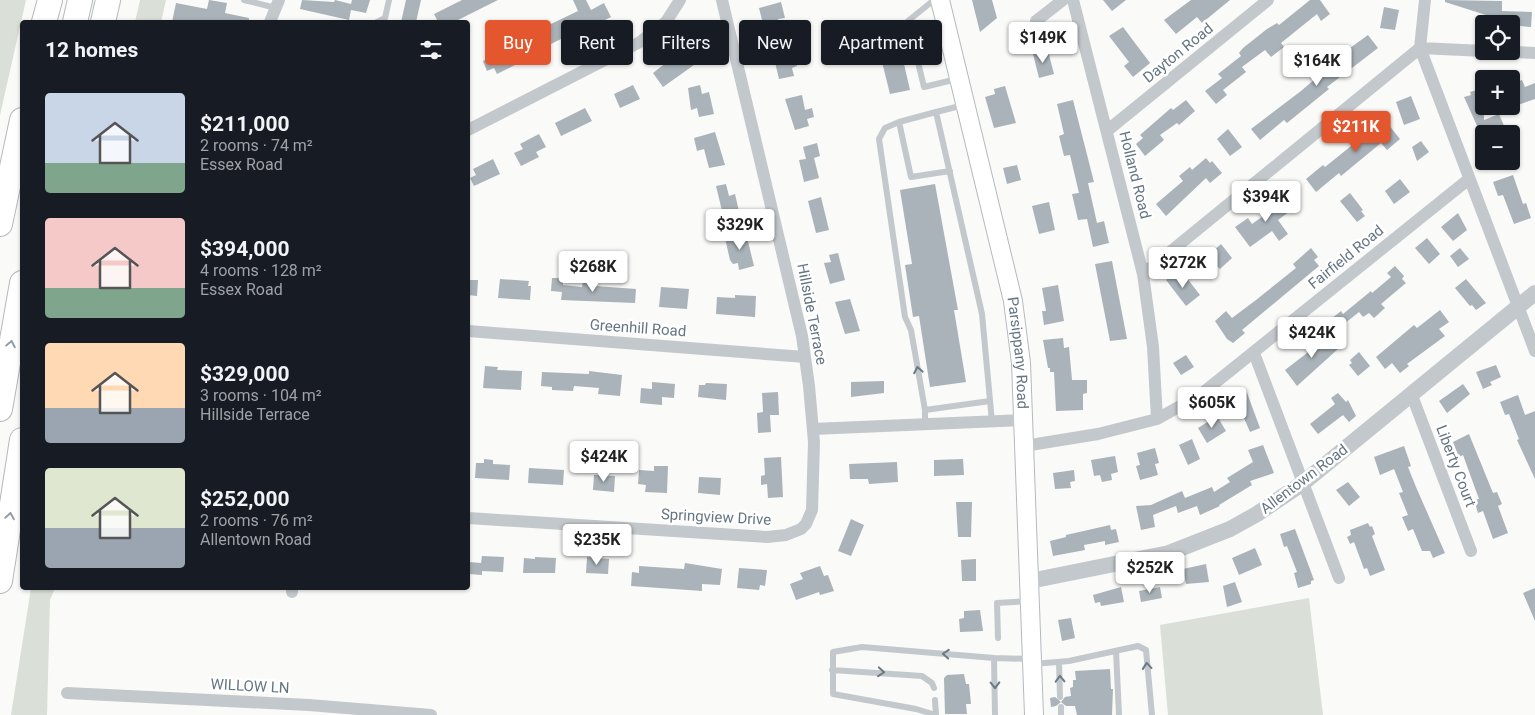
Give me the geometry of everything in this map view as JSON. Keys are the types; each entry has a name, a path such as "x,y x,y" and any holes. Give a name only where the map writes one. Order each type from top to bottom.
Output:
{"highway":[{"path":"45,20 50,0"},
{"path":"75,20 80,0"},
{"path":"103,20 108,0"},
{"path":"0,224 20,129"},
{"path":"0,409 20,294"},
{"path":"0,581 20,453"}],"main road":[{"name":"Parsippany Road","path":"940,0 1013,300 1021,363 1034,715"}],"street":[{"path":"470,129 640,42 666,22 680,0"},
{"name":"Hillside Terrace","path":"722,0 792,289 805,357 813,429 814,502 808,520"},
{"path":"1036,21 1063,0"},
{"name":"Holland Road","path":"1073,0 1108,130 1143,274 1153,347 1156,419"},
{"name":"Dayton Road","path":"1108,130 1268,0"},
{"path":"1425,0 1420,48 1535,350"},
{"path":"271,20 278,4"},
{"path":"1143,274 1420,48 1475,51"},
{"path":"1520,52 1535,53"},
{"name":"Fairfield Road","path":"1024,446 1098,434 1156,419 1200,396 1469,179"},
{"name":"Allentown Road","path":"1030,581 1169,553 1230,529 1257,514 1304,483 1535,293"},
{"name":"Greenhill Road","path":"470,331 805,357"},
{"path":"1254,353 1339,578"},
{"name":"Liberty Court","path":"1411,394 1470,551"},
{"path":"813,429 1023,420"},
{"name":"Springview Drive","path":"470,518 767,537 791,534 801,529 808,520"},
{"name":"WILLOW LN","path":"67,693 309,705 431,715"}],"lane":[{"path":"244,0 278,4"},
{"path":"381,20 385,18 389,0"},
{"path":"934,0 908,22 924,87 959,79"},
{"path":"925,425 925,410 912,330 906,317 879,139 885,128 899,122 966,104"},
{"path":"936,112 982,314 992,422"},
{"path":"899,122 911,176 950,171"},
{"path":"925,410 990,402"},
{"path":"998,638 997,603 1031,601"},
{"path":"934,700 936,715 916,709 833,694 833,652 862,647 1033,662 1059,662 1138,646 1146,650 1152,715"},
{"path":"1116,651 1119,715"},
{"path":"994,658 996,715"},
{"path":"1059,662 1060,697"},
{"path":"832,670 922,676 932,683 934,688"},
{"path":"1061,706 1061,715"}],"shaded area":[{"path":"0,0 26,0 20,20 0,115"},
{"path":"140,0 166,0 161,20 135,20"},
{"path":"31,590 54,590 50,600 47,715 11,715"},
{"path":"1309,598 1323,715 1168,715 1160,625"}],"building":[{"path":"209,0 227,3 225,13 249,18 249,20 172,20 176,3 207,9"},
{"path":"302,0 334,2 335,0 351,4 352,0 370,0 366,13 351,10 349,20 300,9"},
{"path":"406,0 421,0 416,20 401,20"},
{"path":"462,0 498,0 458,20 437,20 434,14"},
{"path":"573,0 586,0 591,10 604,3 611,17 605,20 561,20 561,39 551,44 551,24 578,11"},
{"path":"972,0 992,0 997,18 980,32"},
{"path":"1103,0 1126,0 1112,11"},
{"path":"1191,0 1230,0 1202,23 1197,17 1176,34 1164,20"},
{"path":"1310,0 1320,0 1330,14 1321,21 1317,14 1281,43 1284,47 1271,57 1265,50 1242,67 1246,72 1223,90 1227,95 1216,104 1205,91 1222,78 1218,74 1241,56 1239,53 1243,48 1267,29 1277,23 1279,25"},
{"path":"1445,0 1502,1 1502,11 1532,12 1531,27 1520,26 1520,15 1486,15 1445,2"},
{"path":"781,2 785,18 762,20 759,8"},
{"path":"1384,7 1399,10 1395,30 1380,28"},
{"path":"1123,27 1150,63 1133,77 1124,66 1129,62 1109,36"},
{"path":"1368,35 1378,48 1327,87 1329,89 1287,123 1284,120 1260,140 1251,129 1301,91 1330,66 1328,64"},
{"path":"1048,51 1054,74 1039,78 1033,54"},
{"path":"485,60 485,65 515,65 497,74 494,68 487,71 483,61"},
{"path":"663,65 694,65 663,87 653,73"},
{"path":"776,65 797,65 792,68 794,76 779,79"},
{"path":"883,65 904,65 910,90 890,94"},
{"path":"1522,80 1525,87 1535,83 1535,99 1520,104 1520,81"},
{"path":"633,85 640,99 620,108 614,94"},
{"path":"700,85 702,94 709,92 714,114 699,117 697,108 691,110 688,88"},
{"path":"1005,86 1016,123 994,128 985,97 995,94 994,89"},
{"path":"1475,91 1475,115 1484,115 1484,120 1499,115 1504,125 1477,125 1464,97 1471,95 1470,92"},
{"path":"802,95 805,110 812,108 814,117 807,119 809,126 795,130 785,99"},
{"path":"1411,96 1420,119 1404,125 1396,102"},
{"path":"1073,100 1094,182 1088,183 1097,223 1104,221 1109,243 1093,247 1087,219 1078,220 1072,194 1079,193 1070,155 1064,156 1059,136 1064,134 1057,104"},
{"path":"1186,100 1195,111 1179,125 1177,123 1160,135 1164,140 1145,156 1136,144 1143,138 1140,135 1171,108 1173,110"},
{"path":"585,108 592,121 561,136 555,123"},
{"path":"1380,114 1400,139 1387,150 1381,143 1341,176 1339,173 1316,192 1306,179 1323,165 1325,167 1371,130 1366,125"},
{"path":"1228,129 1242,147 1230,156 1217,139"},
{"path":"715,132 725,165 709,168 704,149 697,151 694,138"},
{"path":"539,134 546,147 536,152 539,157 521,166 514,153 523,149 520,144"},
{"path":"1421,141 1429,152 1417,161 1412,147"},
{"path":"817,143 820,156 814,158 819,178 804,182 799,160 806,159 803,147"},
{"path":"1206,158 1210,163 1212,161 1222,173 1210,183 1206,178 1166,216 1156,204 1183,181 1179,176 1190,167 1192,170"},
{"path":"493,159 500,174 474,186 470,178 476,175 473,169"},
{"path":"1017,165 1021,180 1007,184 1003,168"},
{"path":"1513,175 1523,204 1526,203 1531,218 1514,224 1503,195 1498,196 1493,182"},
{"path":"1400,179 1410,192 1394,204 1385,191"},
{"path":"726,184 729,196 735,194 740,216 724,219 716,186"},
{"path":"935,184 958,310 954,310 966,382 930,387 919,316 913,317 905,265 912,264 900,190"},
{"path":"1279,193 1293,209 1278,220 1288,234 1279,241 1272,231 1250,247 1235,227 1248,218 1252,224 1276,207 1272,198"},
{"path":"1350,193 1363,210 1361,211 1365,216 1357,222 1340,201"},
{"path":"821,197 829,230 816,233 808,201"},
{"path":"1049,202 1055,230 1039,234 1032,206"},
{"path":"1458,213 1467,230 1453,241 1441,227"},
{"path":"746,233 754,266 739,270 738,263 733,264 730,260 725,238"},
{"path":"1427,238 1440,254 1429,264 1415,248"},
{"path":"1221,244 1232,258 1220,269 1217,266 1209,273 1200,263"},
{"path":"1311,248 1318,257 1314,260 1319,266 1242,330 1245,333 1233,343 1227,339 1215,321 1226,311 1232,318 1256,300 1296,268 1293,264"},
{"path":"1460,248 1469,259 1458,267 1450,256"},
{"path":"838,253 845,280 830,284 824,263 831,262 829,255"},
{"path":"1112,261 1127,339 1110,341 1095,264"},
{"path":"1395,266 1404,276 1402,279 1406,283 1381,304 1385,308 1374,318 1369,313 1363,317 1359,312 1339,328 1331,319 1341,311 1343,314 1371,291 1372,293 1391,277 1387,273"},
{"path":"1175,273 1181,281 1186,277 1200,295 1186,306 1166,280"},
{"path":"552,278 563,278 563,285 582,287 583,280 595,281 595,286 636,289 635,303 561,300 562,292 551,291"},
{"path":"500,279 529,281 528,286 531,286 530,300 498,298"},
{"path":"1466,279 1486,303 1476,310 1472,305 1470,306 1455,288"},
{"path":"470,280 478,280 477,296 470,295"},
{"path":"1058,285 1064,321 1044,325 1042,311 1046,311 1042,288"},
{"path":"661,287 689,289 687,309 659,307"},
{"path":"735,295 756,296 755,317 716,314 717,297 735,298"},
{"path":"850,299 860,331 845,334 835,302"},
{"path":"1440,310 1449,322 1439,329 1445,336 1407,364 1409,366 1400,373 1392,363 1385,369 1376,357 1414,325 1417,328"},
{"path":"1324,331 1338,349 1297,386 1285,370 1316,346 1312,341"},
{"path":"1063,338 1064,348 1069,347 1072,380 1087,380 1087,393 1083,394 1083,410 1056,411 1054,372 1050,372 1050,368 1048,368 1043,340"},
{"path":"1359,352 1370,366 1358,376 1349,365 1352,363 1350,360"},
{"path":"1186,355 1194,367 1181,375 1173,363"},
{"path":"1496,365 1501,377 1490,382 1492,385 1483,389 1476,372"},
{"path":"485,366 498,367 497,370 522,371 521,390 483,388"},
{"path":"589,371 622,375 620,396 598,394 599,388 574,386 573,391 552,390 552,387 541,386 542,372 589,374"},
{"path":"884,381 884,393 851,397 851,382"},
{"path":"652,382 675,384 674,398 662,397 662,405 640,403 641,388 652,389"},
{"path":"706,383 727,384 726,400 698,397 699,385 705,385"},
{"path":"1463,384 1470,394 1447,413 1439,401"},
{"path":"1246,390 1260,428 1250,432 1234,395"},
{"path":"778,392 779,415 770,415 771,432 758,433 757,413 763,412 762,393"},
{"path":"1338,393 1346,402 1348,400 1356,416 1349,422 1343,415 1318,434 1310,424 1335,404 1331,398"},
{"path":"1518,395 1525,415 1535,411 1535,479 1517,440 1519,439 1509,414 1505,415 1500,402"},
{"path":"1217,416 1226,431 1207,443 1198,428"},
{"path":"1469,434 1493,493 1497,492 1502,504 1498,506 1508,533 1493,539 1483,511 1478,513 1474,500 1479,499 1463,455 1459,457 1453,442"},
{"path":"1192,439 1200,459 1188,465 1179,445"},
{"path":"1263,445 1274,473 1250,481 1252,485 1220,506 1200,515 1197,506 1178,513 1176,506 1153,515 1155,527 1141,530 1136,506 1151,505 1182,491 1185,498 1212,487 1214,492 1230,482 1227,478 1253,462 1248,450"},
{"path":"1404,446 1411,466 1408,467 1445,553 1433,558 1430,551 1422,551 1413,529 1408,531 1402,517 1408,515 1399,493 1403,492 1394,469 1380,475 1374,457"},
{"path":"1155,448 1159,463 1155,464 1158,475 1140,480 1136,466 1140,465 1137,453"},
{"path":"583,456 594,457 593,470 583,470"},
{"path":"1115,456 1118,472 1111,474 1112,480 1102,482 1100,475 1094,476 1091,460"},
{"path":"781,457 783,497 768,498 767,484 761,485 761,476 765,475 764,458"},
{"path":"484,459 493,460 493,464 510,465 509,480 475,478 476,463 484,463"},
{"path":"963,459 964,475 934,476 934,460"},
{"path":"897,462 898,482 869,484 868,479 850,479 849,464"},
{"path":"654,466 668,466 667,493 645,492 646,485 638,484 639,470 654,471"},
{"path":"529,468 564,470 563,485 528,483"},
{"path":"1074,470 1075,481 1070,482 1071,488 1055,489 1053,473"},
{"path":"594,475 615,476 614,492 593,490"},
{"path":"699,477 721,478 720,495 698,493"},
{"path":"1348,482 1360,497 1349,506 1336,490"},
{"path":"956,502 972,502 971,537 958,537"},
{"path":"851,519 864,525 851,556 838,551"},
{"path":"1368,523 1370,527 1372,526 1375,534 1372,536 1385,570 1370,576 1367,568 1364,569 1354,542 1350,544 1347,537 1351,535 1350,530"},
{"path":"1110,525 1111,530 1116,529 1119,542 1105,545 1105,541 1084,545 1085,550 1053,556 1050,541 1066,537 1066,535"},
{"path":"1295,529 1314,580 1311,581 1311,584 1298,588 1294,573 1297,572 1287,546 1284,547 1280,534"},
{"path":"1255,548 1262,565 1239,575 1232,558"},
{"path":"482,556 504,557 503,572 482,571 482,575 470,574 470,562 481,563"},
{"path":"535,557 556,558 555,573 523,573 524,558 535,559"},
{"path":"587,557 609,559 608,574 586,573"},
{"path":"976,559 976,581 962,581 961,560"},
{"path":"685,563 722,569 720,585 702,584 702,591 631,586 632,572 639,573 639,566 684,569"},
{"path":"1206,564 1209,582 1186,584 1183,569"},
{"path":"820,566 824,576 828,575 834,591 820,595 819,592 796,600 790,584 803,579 800,573"},
{"path":"739,568 767,570 765,586 760,585 759,590 737,588"},
{"path":"1235,582 1242,602 1227,607 1223,586"},
{"path":"1121,587 1124,602 1101,606 1100,602 1095,603 1093,595"},
{"path":"1160,587 1162,598 1141,602 1139,591"},
{"path":"1535,588 1535,621 1523,593"},
{"path":"980,610 983,631 960,632 959,619 964,618 964,611"},
{"path":"1071,618 1075,638 1062,641 1058,620"},
{"path":"1110,669 1111,689 1113,689 1112,715 1077,715 1075,706 1066,706 1061,702 1065,697 1071,696 1070,688 1073,687 1073,680 1076,680 1075,671"},
{"path":"964,674 966,684 969,684 971,704 966,704 967,714 945,714 944,678 947,675"},
{"path":"1055,697 1061,702 1051,707 1050,698"}]}
